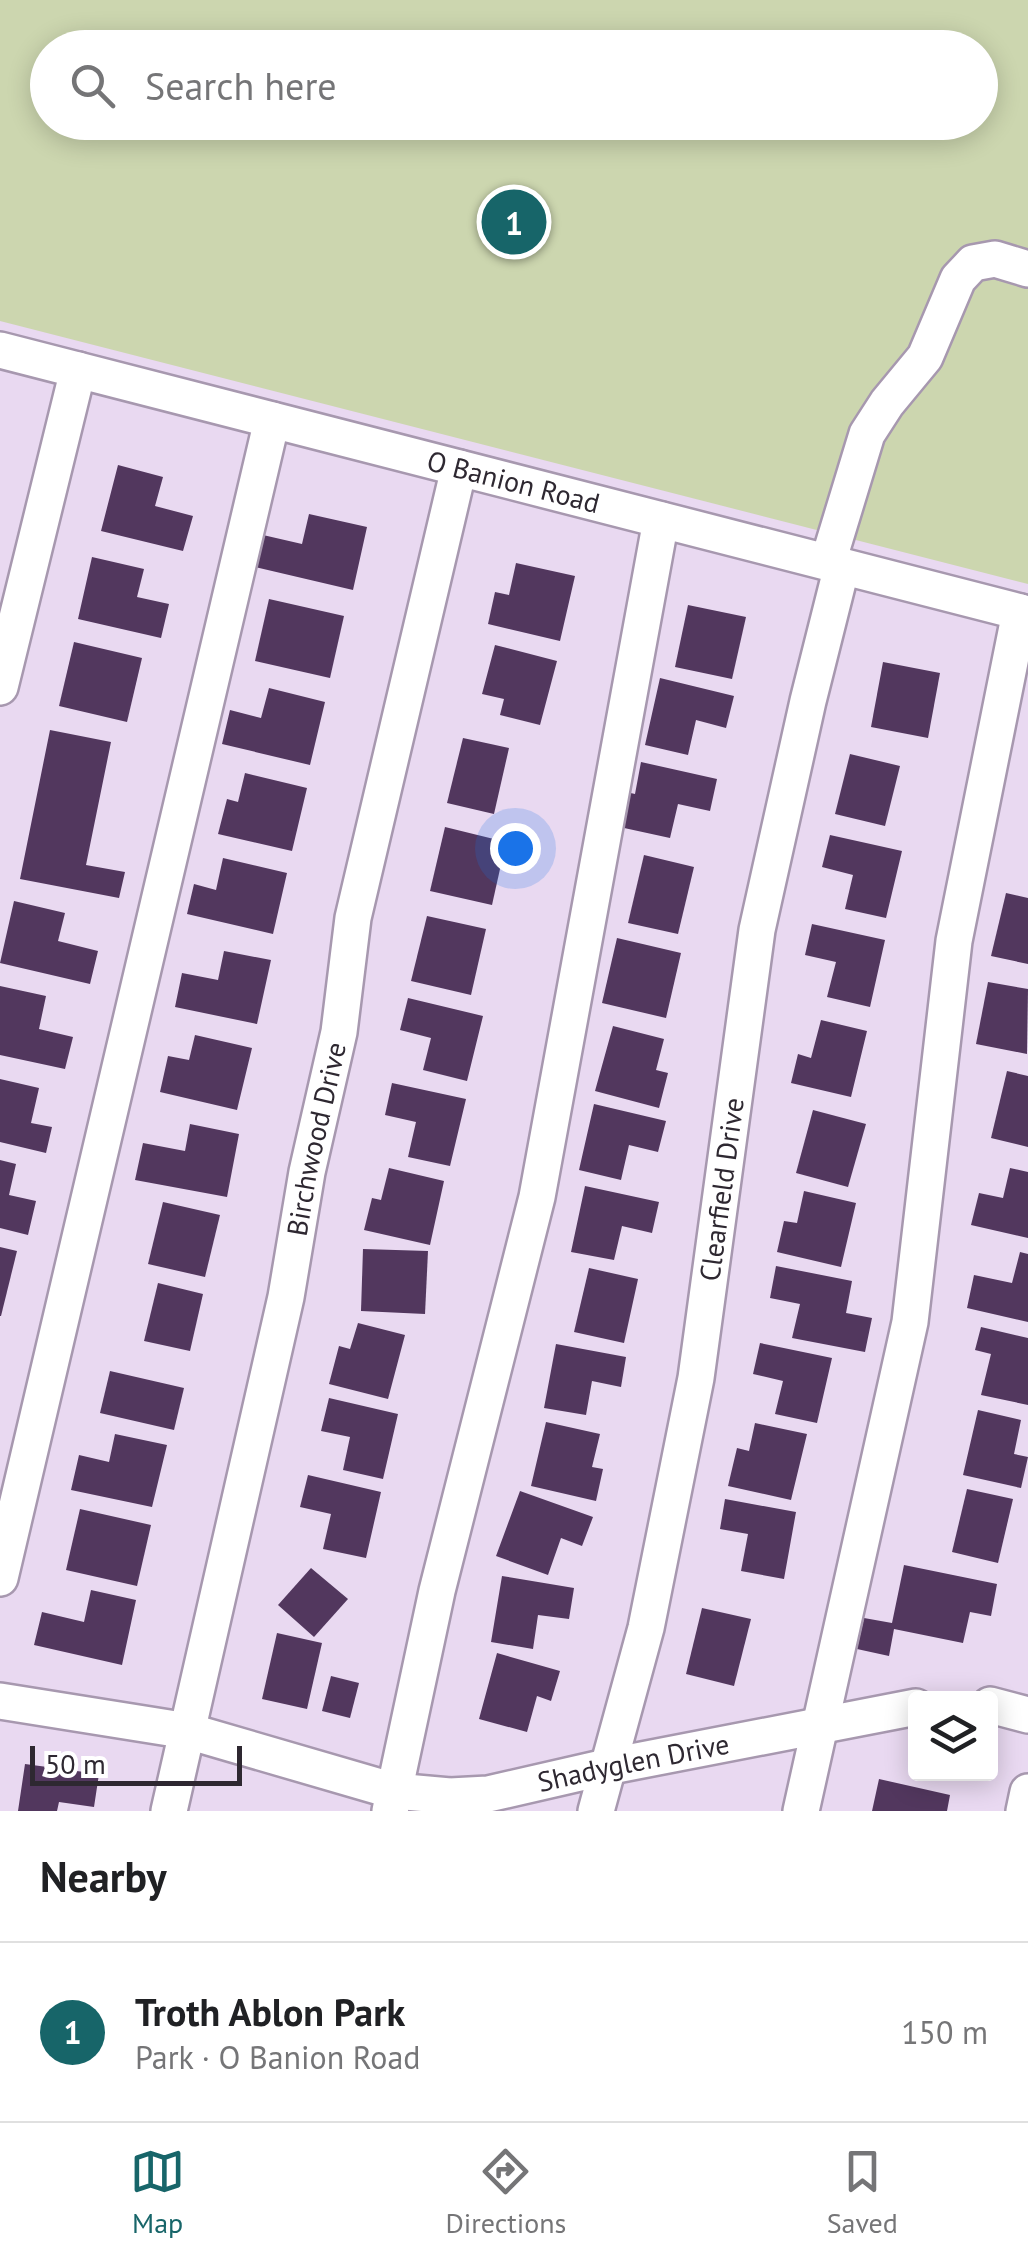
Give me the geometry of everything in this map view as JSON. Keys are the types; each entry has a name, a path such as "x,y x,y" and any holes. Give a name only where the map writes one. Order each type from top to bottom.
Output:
{"street":[{"name":"Clearfield Drive","path":"596,1811 646,1628 696,1378 757,930 835,564 868,434 925,356 958,279 973,263 996,259 1028,269"},
{"name":"O Banion Road","path":"0,350 1024,613"},
{"path":"0,686 78,370"},
{"path":"0,1578 272,420"},
{"name":"Birchwood Drive","path":"169,1811 286,1297 307,1172 338,1032 353,918 458,468"},
{"path":"392,1801 437,1591 537,1197 662,520"},
{"path":"801,1811 910,1322 954,941 1024,613"},
{"name":"Shadyglen Drive","path":"0,1700 188,1731 392,1801 488,1794 908,1708"},
{"path":"998,1708 1028,1715"},
{"path":"1024,1811 1028,1792"}],"green space":[{"path":"0,0 1028,0 1028,584 0,321"}],"building":[{"path":"118,465 163,477 155,506 193,516 183,551 101,531"},
{"path":"309,514 367,527 353,590 255,567 263,535 302,544"},
{"path":"92,557 144,569 137,597 169,604 161,638 78,619"},
{"path":"516,563 575,576 560,641 488,624 495,592 509,595"},
{"path":"269,599 344,616 330,678 255,661"},
{"path":"688,605 746,617 732,679 675,667"},
{"path":"74,642 142,658 127,722 59,706"},
{"path":"495,645 557,661 540,725 500,715 504,699 482,694"},
{"path":"883,662 940,673 928,738 871,727"},
{"path":"660,678 734,696 726,728 696,720 688,755 645,745"},
{"path":"269,688 325,702 310,765 222,744 230,710 261,718"},
{"path":"50,730 111,742 86,865 125,872 119,898 20,879"},
{"path":"463,738 509,748 494,814 447,803"},
{"path":"850,754 900,766 885,826 835,814"},
{"path":"641,762 717,779 710,811 678,804 670,838 615,826 622,791 635,794"},
{"path":"245,773 307,788 292,851 218,834 227,799 238,802"},
{"path":"445,827 506,842 492,905 430,891"},
{"path":"830,835 902,851 886,918 845,909 853,875 822,867"},
{"path":"644,855 694,867 678,934 628,923"},
{"path":"223,858 287,873 273,934 187,914 194,884 216,890"},
{"path":"1006,893 1028,898 1028,964 991,956"},
{"path":"14,901 65,913 58,941 98,951 90,984 0,963"},
{"path":"427,916 486,929 471,995 411,981"},
{"path":"812,924 885,940 870,1007 827,997 836,962 805,955"},
{"path":"617,938 681,953 666,1018 602,1003"},
{"path":"224,951 271,960 257,1024 175,1007 182,973 218,980"},
{"path":"988,982 1028,989 1027,1054 976,1044"},
{"path":"0,986 46,996 39,1029 73,1037 65,1069 0,1055"},
{"path":"408,998 483,1016 467,1081 423,1070 431,1038 400,1030"},
{"path":"821,1020 867,1031 851,1097 791,1083 798,1054 811,1058"},
{"path":"613,1026 664,1039 656,1070 668,1073 659,1108 595,1091"},
{"path":"195,1035 252,1048 237,1110 160,1092 168,1056 189,1060"},
{"path":"1007,1071 1028,1076 1028,1147 991,1138"},
{"path":"0,1079 39,1088 31,1123 52,1127 46,1153 0,1142"},
{"path":"392,1083 466,1099 450,1166 408,1157 416,1122 385,1115"},
{"path":"594,1104 666,1121 658,1152 629,1145 621,1180 579,1170"},
{"path":"813,1110 866,1124 848,1187 796,1173"},
{"path":"190,1124 239,1134 227,1197 135,1180 143,1143 185,1151"},
{"path":"0,1160 16,1164 9,1195 36,1201 28,1235 0,1228"},
{"path":"389,1168 444,1181 430,1245 364,1230 372,1198 381,1200"},
{"path":"1010,1168 1028,1172 1028,1238 971,1225 979,1193 1003,1198"},
{"path":"585,1186 659,1202 652,1233 622,1226 614,1260 571,1252"},
{"path":"804,1191 856,1203 841,1267 777,1252 784,1221 797,1223"},
{"path":"163,1202 220,1215 205,1277 148,1264"},
{"path":"0,1247 17,1251 1,1316 0,1316"},
{"path":"363,1249 428,1251 425,1314 361,1311"},
{"path":"1020,1252 1028,1254 1028,1322 967,1308 974,1275 1012,1283"},
{"path":"776,1266 852,1281 846,1313 872,1318 865,1352 792,1338 800,1304 770,1298"},
{"path":"589,1268 638,1279 624,1343 574,1332"},
{"path":"158,1283 203,1294 190,1351 144,1341"},
{"path":"358,1323 405,1335 388,1399 329,1384 339,1346 350,1349"},
{"path":"981,1327 1028,1338 1028,1405 981,1395 991,1354 975,1350"},
{"path":"760,1343 832,1358 817,1423 775,1414 783,1381 753,1374"},
{"path":"556,1344 626,1357 621,1387 592,1381 586,1415 544,1408"},
{"path":"110,1371 184,1388 174,1430 100,1413"},
{"path":"329,1398 398,1414 383,1479 343,1470 350,1437 321,1431"},
{"path":"978,1410 1021,1420 1014,1454 1028,1457 1021,1488 963,1475"},
{"path":"546,1422 600,1434 592,1467 603,1469 596,1501 531,1486"},
{"path":"755,1423 807,1434 791,1500 728,1486 737,1448 749,1451"},
{"path":"115,1434 167,1445 152,1507 71,1490 79,1455 109,1462"},
{"path":"308,1475 381,1492 366,1558 323,1549 331,1514 300,1507"},
{"path":"967,1489 1013,1499 998,1563 952,1552"},
{"path":"520,1491 593,1517 582,1546 561,1538 548,1575 496,1556"},
{"path":"725,1499 796,1512 784,1579 741,1571 748,1534 720,1529"},
{"path":"80,1509 151,1525 137,1586 66,1570"},
{"path":"904,1565 997,1584 991,1616 970,1612 963,1643 894,1629 889,1656 857,1649 864,1618 892,1623"},
{"path":"311,1568 348,1599 314,1637 278,1605"},
{"path":"502,1576 574,1588 569,1619 538,1615 533,1649 491,1642"},
{"path":"91,1590 136,1600 122,1665 34,1645 42,1612 84,1622"},
{"path":"702,1608 751,1619 734,1686 686,1674"},
{"path":"277,1633 322,1643 307,1709 262,1699"},
{"path":"497,1653 560,1671 551,1701 537,1696 527,1732 479,1719"},
{"path":"331,1676 359,1683 350,1718 322,1711"},
{"path":"25,1764 99,1774 94,1807 59,1802 57,1811 18,1811"},
{"path":"879,1779 950,1795 947,1811 872,1811"}],"place":[{"name":"Troth Ablon Park","path":"514,222"}]}
